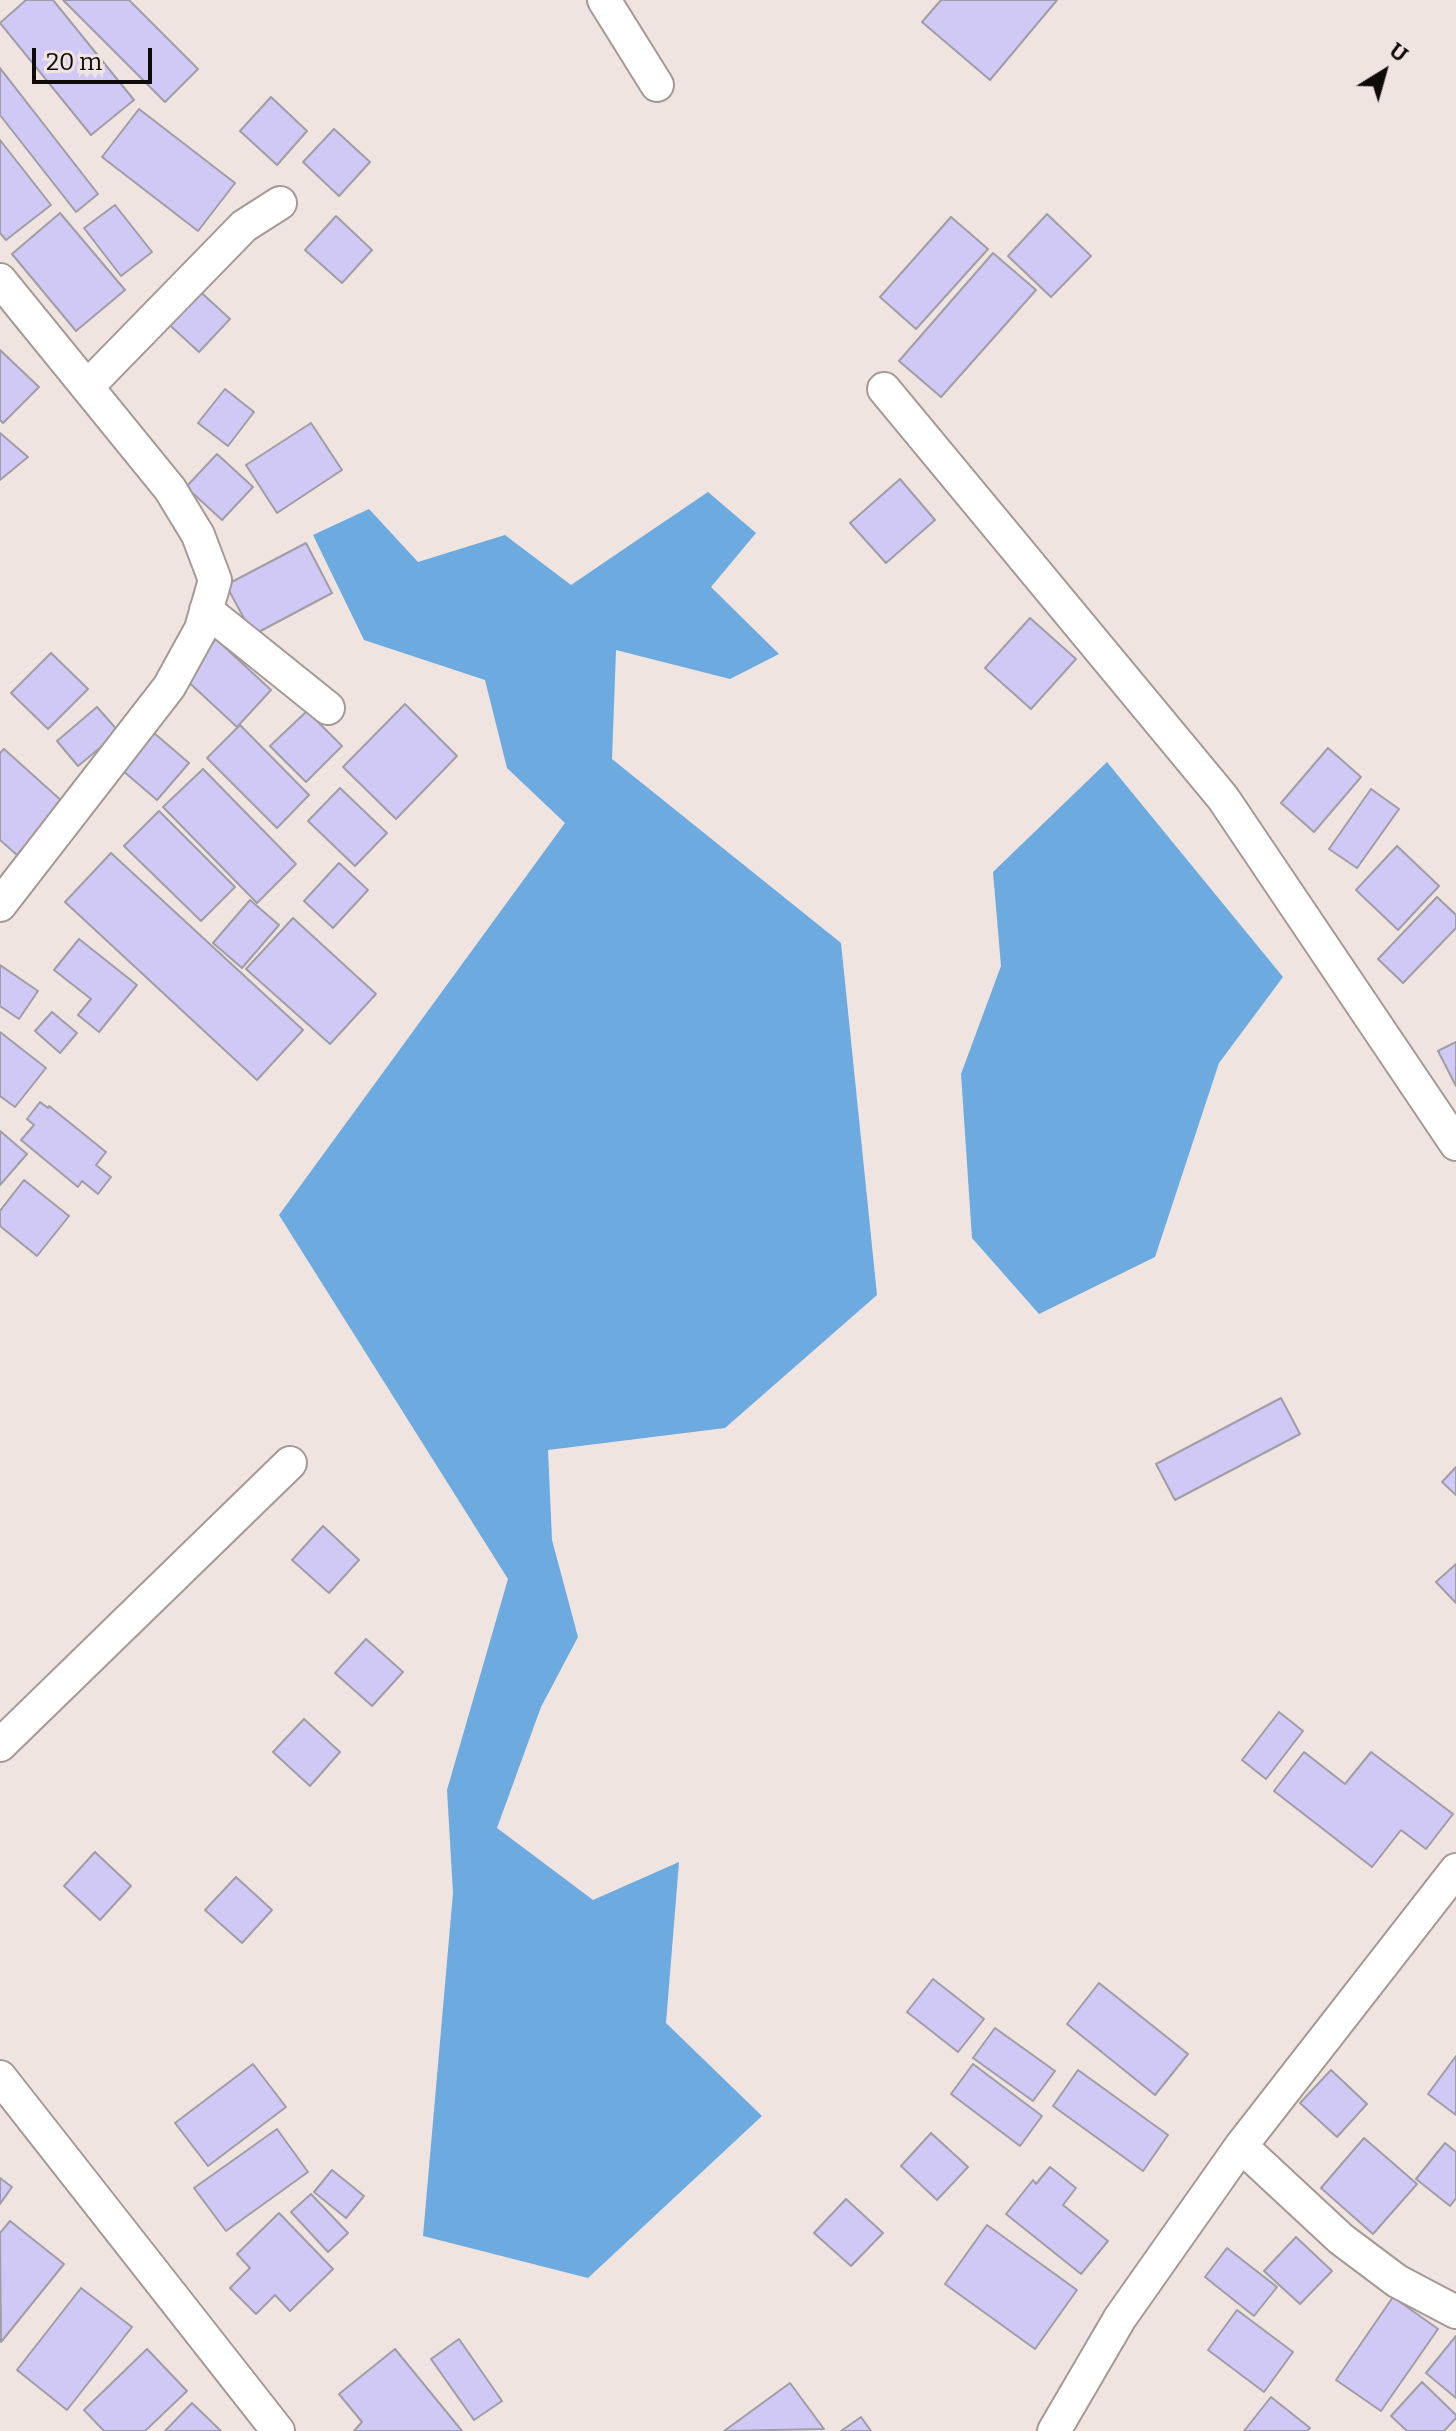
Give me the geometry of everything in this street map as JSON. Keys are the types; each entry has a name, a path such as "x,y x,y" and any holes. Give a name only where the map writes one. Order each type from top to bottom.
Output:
{"street":[{"path":"604,0 657,85"},
{"path":"87,387 244,226 280,203"},
{"path":"0,280 170,489 198,535 215,580 201,629 169,687 0,905"},
{"path":"884,389 1223,798 1456,1144"},
{"path":"206,610 328,708"},
{"path":"0,1745 290,1463"},
{"path":"1054,2431 1120,2318 1241,2146 1456,1870"},
{"path":"0,2077 278,2431"},
{"path":"1241,2146 1341,2239 1397,2281 1456,2312"}],"water":[{"path":"708,492 756,533 711,587 779,654 730,679 616,650 612,759 841,943 877,1295 725,1428 548,1450 552,1540 578,1637 541,1707 497,1828 593,1900 679,1862 666,2023 762,2116 588,2278 423,2236 453,1893 447,1790 508,1579 279,1215 565,823 507,768 485,680 364,640 313,535 369,509 418,562 505,535 571,585"},
{"path":"1107,762 1283,977 1219,1063 1155,1257 1039,1314 972,1238 961,1074 1001,966 993,872"}],"building":[{"path":"26,0 53,0 134,100 91,135 0,23"},
{"path":"63,0 129,0 198,69 165,102"},
{"path":"941,0 1057,0 990,80 922,22"},
{"path":"0,68 98,194 76,212 0,115"},
{"path":"271,97 307,131 277,165 240,131"},
{"path":"139,109 235,183 198,231 102,157"},
{"path":"334,129 370,162 339,196 303,162"},
{"path":"0,140 51,205 6,240 0,233"},
{"path":"115,205 152,252 121,276 84,228"},
{"path":"60,213 125,290 76,331 12,254"},
{"path":"1047,214 1091,256 1051,297 1008,256"},
{"path":"336,216 372,250 342,283 305,250"},
{"path":"951,217 988,249 916,329 880,297"},
{"path":"993,253 1036,290 941,397 899,361"},
{"path":"193,285 230,319 199,352 163,319"},
{"path":"0,350 39,387 3,423 0,420"},
{"path":"225,389 254,412 228,446 198,423"},
{"path":"311,423 342,470 277,513 246,465"},
{"path":"0,433 28,457 0,480"},
{"path":"217,454 253,487 222,520 186,487"},
{"path":"900,479 935,520 886,563 850,523"},
{"path":"306,543 332,593 253,635 226,585"},
{"path":"1030,618 1076,659 1031,709 985,668"},
{"path":"216,639 271,690 237,727 182,676"},
{"path":"51,653 88,689 48,729 11,693"},
{"path":"405,704 457,756 396,819 343,767"},
{"path":"97,707 119,732 78,766 57,741"},
{"path":"307,711 342,746 306,782 270,746"},
{"path":"240,725 309,795 277,828 207,758"},
{"path":"154,733 189,763 157,800 122,770"},
{"path":"1328,748 1361,777 1314,832 1281,803"},
{"path":"4,749 64,803 17,855 0,840 0,753"},
{"path":"203,769 296,864 257,903 163,807"},
{"path":"340,788 387,833 355,866 308,821"},
{"path":"1371,789 1399,809 1357,868 1329,849"},
{"path":"159,811 235,887 201,921 124,846"},
{"path":"1397,846 1439,886 1398,930 1356,890"},
{"path":"111,853 303,1030 257,1080 65,902"},
{"path":"339,863 368,890 333,928 304,901"},
{"path":"1437,897 1456,915 1456,928 1403,983 1378,959"},
{"path":"250,900 279,925 242,968 213,943"},
{"path":"293,918 376,994 330,1044 246,969"},
{"path":"79,939 137,985 99,1032 78,1015 91,999 54,970"},
{"path":"0,965 38,991 19,1019 0,1006"},
{"path":"52,1012 77,1033 60,1053 35,1031"},
{"path":"0,1032 46,1068 15,1107 0,1096"},
{"path":"1456,1042 1456,1086 1438,1051"},
{"path":"40,1102 106,1152 96,1165 111,1177 98,1194 82,1181 78,1187 21,1140 34,1125 27,1119"},
{"path":"0,1131 27,1154 0,1185"},
{"path":"24,1180 69,1216 37,1256 0,1226 0,1211"},
{"path":"1281,1398 1300,1434 1175,1500 1156,1464"},
{"path":"1456,1467 1456,1495 1442,1482"},
{"path":"323,1526 359,1560 329,1593 292,1560"},
{"path":"1456,1564 1456,1603 1436,1582"},
{"path":"366,1639 403,1672 372,1706 335,1673"},
{"path":"1279,1712 1303,1731 1266,1779 1242,1760"},
{"path":"304,1719 340,1752 310,1786 273,1752"},
{"path":"1304,1752 1345,1784 1371,1752 1453,1814 1426,1849 1401,1830 1372,1867 1274,1791"},
{"path":"95,1852 131,1886 100,1920 64,1886"},
{"path":"236,1877 272,1910 242,1943 205,1910"},
{"path":"933,1979 984,2019 958,2052 907,2012"},
{"path":"1099,1983 1188,2054 1155,2095 1067,2024"},
{"path":"995,2028 1055,2071 1033,2101 973,2058"},
{"path":"1456,2056 1456,2115 1428,2094"},
{"path":"253,2064 286,2107 208,2166 175,2123"},
{"path":"973,2064 1042,2116 1020,2146 951,2094"},
{"path":"1078,2070 1168,2135 1143,2171 1053,2106"},
{"path":"1331,2070 1367,2104 1337,2137 1300,2103"},
{"path":"277,2129 308,2172 226,2231 194,2188"},
{"path":"931,2133 968,2167 937,2200 901,2166"},
{"path":"1364,2138 1417,2184 1373,2234 1321,2188"},
{"path":"1445,2143 1456,2152 1456,2198 1450,2206 1416,2179"},
{"path":"1050,2167 1076,2188 1063,2205 1108,2241 1081,2274 1006,2214 1033,2180 1036,2184"},
{"path":"332,2170 364,2196 346,2218 314,2192"},
{"path":"0,2178 12,2187 0,2204"},
{"path":"311,2194 348,2233 328,2252 291,2212"},
{"path":"846,2199 883,2233 851,2266 814,2233"},
{"path":"279,2213 333,2269 290,2311 275,2295 256,2314 230,2288 250,2268 237,2254"},
{"path":"10,2221 64,2264 1,2342 0,2233"},
{"path":"987,2225 1077,2290 1035,2349 945,2284"},
{"path":"1296,2237 1332,2271 1300,2304 1264,2271"},
{"path":"1227,2248 1277,2287 1254,2316 1205,2277"},
{"path":"81,2288 132,2327 67,2410 17,2370"},
{"path":"1393,2297 1438,2329 1381,2411 1336,2380"},
{"path":"1237,2310 1293,2352 1264,2392 1208,2350"},
{"path":"1456,2336 1456,2398 1426,2373"},
{"path":"459,2339 502,2401 474,2420 431,2359"},
{"path":"147,2349 187,2391 145,2431 104,2431 84,2410"},
{"path":"395,2349 462,2431 354,2431 362,2422 339,2394"},
{"path":"1422,2382 1456,2415 1444,2431 1407,2431 1391,2416"},
{"path":"790,2383 824,2429 724,2431"},
{"path":"1271,2397 1310,2428 1307,2431 1244,2431"},
{"path":"192,2403 221,2431 165,2431"},
{"path":"861,2417 871,2431 841,2431"}]}
